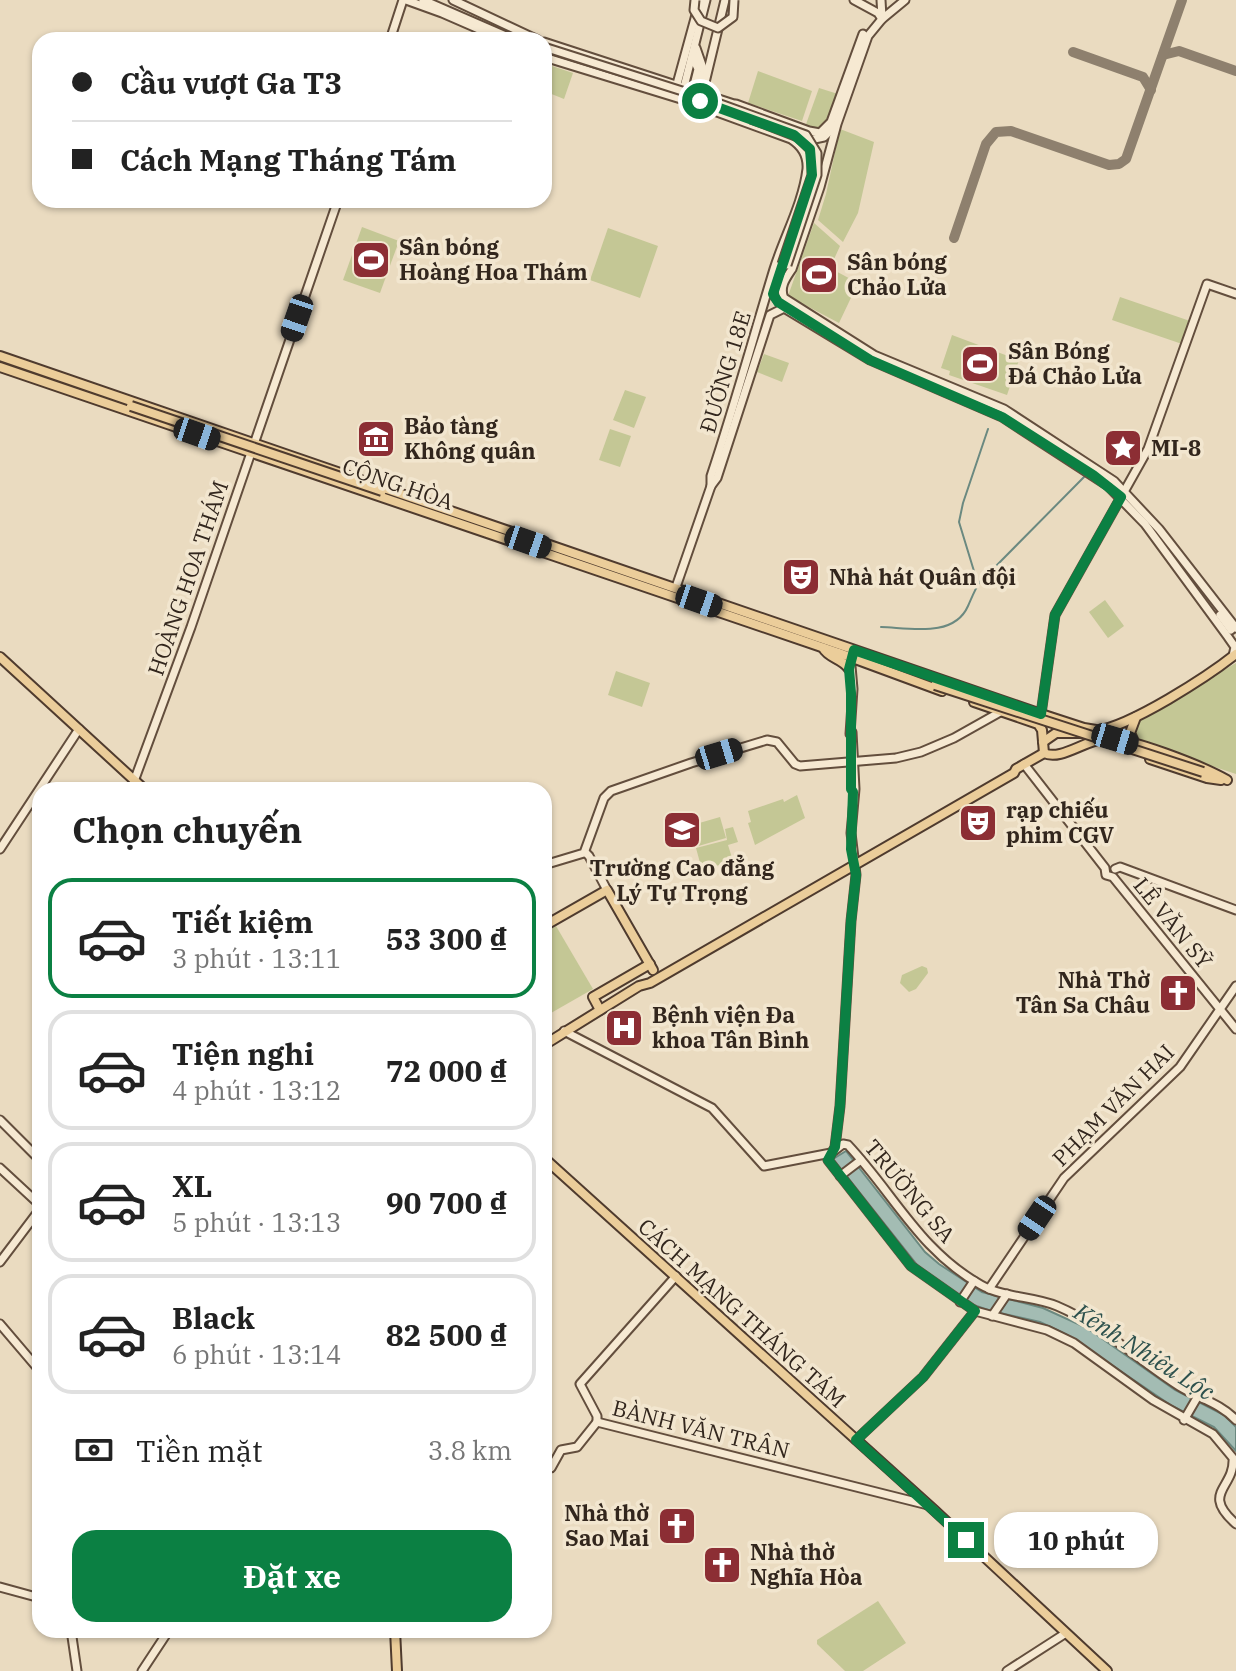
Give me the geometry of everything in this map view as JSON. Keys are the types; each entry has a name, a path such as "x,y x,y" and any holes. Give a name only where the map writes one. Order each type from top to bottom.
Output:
{"main road":[{"name":"CỘNG HÒA","path":"0,361 773,626 785,636"},
{"name":"CỘNG HÒA","path":"0,361 254,442 674,592 852,661 919,681 1038,724 1042,728 1043,742"},
{"name":"CỘNG HÒA","path":"0,361 276,461 674,592 785,624 852,661 1102,731"},
{"path":"224,443 227,433"},
{"path":"276,461 279,451"},
{"name":"CỘNG HÒA","path":"773,626 785,624"},
{"path":"1044,753 1043,742 1049,736 1060,732 1102,731 1137,716 1235,655"},
{"path":"0,660 133,782"},
{"path":"919,681 1232,782"},
{"path":"1030,710 1060,732"},
{"path":"1136,745 1131,741 1130,733 1137,716"},
{"path":"1052,718 1066,742 1059,754"},
{"path":"1044,753 1051,756 1092,741 1112,738 1210,770 1232,782"},
{"path":"1092,741 1207,778 1232,782"},
{"path":"639,986 650,983 1044,753"},
{"path":"552,921 607,890 652,967 661,972 855,862"},
{"path":"600,1010 593,997 652,967"},
{"path":"552,1038 639,986 649,978 652,967"},
{"path":"620,981 627,994"},
{"name":"CÁCH MẠNG THÁNG TÁM","path":"552,1165 930,1506 1107,1671"},
{"name":"CÁCH MẠNG THÁNG TÁM","path":"1023,1592 1114,1671"},
{"path":"393,1638 394,1671"}],"street":[{"path":"393,32 405,0 484,32"},
{"path":"423,0 497,32"},
{"path":"436,0 506,32"},
{"path":"453,0 514,32"},
{"path":"684,100 725,0"},
{"path":"701,3 694,10 701,21 718,28 733,17 734,0"},
{"path":"854,0 878,13 882,19"},
{"path":"881,0 882,19"},
{"path":"778,289 792,269 868,36 901,2"},
{"path":"689,88 701,3"},
{"path":"699,105 689,88 701,3"},
{"path":"552,49 613,63 820,133 831,122 863,34"},
{"path":"689,88 704,71 695,46"},
{"path":"552,50 714,101 806,135 817,153 817,175 784,264 778,289 784,298 874,355 1004,409 1123,493 1159,529 1233,629"},
{"path":"552,51 606,76 699,105 791,139 818,139 837,124"},
{"path":"689,88 698,69 693,56"},
{"path":"606,76 613,63"},
{"path":"732,117 735,104"},
{"path":"791,139 801,147 806,157 817,148 829,151"},
{"name":"ĐƯỜNG 18E","path":"674,592 751,361 774,270 805,181 806,157"},
{"name":"HOÀNG HOA THÁM","path":"137,782 335,208"},
{"path":"784,264 785,279"},
{"name":"ĐƯỜNG 18E","path":"751,361 770,315 784,308 775,298 778,289 774,270"},
{"path":"1041,714 1055,615 1148,449 1207,284 1236,294"},
{"path":"784,308 870,360 977,405 1049,442"},
{"path":"1123,493 1234,642 1235,655"},
{"path":"852,661 856,875 840,1106 828,1155 911,1266 975,1311 1059,1335 1213,1434 1234,1456 1233,1467 1221,1488 1219,1500 1223,1512 1236,1524"},
{"path":"983,705 987,718"},
{"path":"585,852 608,793 691,763 767,740 780,744 798,765 852,762 921,752 954,738 1002,711"},
{"path":"43,782 77,730"},
{"name":"LÊ VĂN SỸ","path":"1020,766 1105,868 1110,866 1236,1029"},
{"path":"0,849 32,800"},
{"path":"552,862 585,852"},
{"path":"585,852 607,890"},
{"path":"1114,873 1120,867 1236,910"},
{"name":"PHẠM VĂN HAI","path":"989,1289 1064,1178 1180,1067 1236,986"},
{"name":"TRƯỜNG SA","path":"564,1031 712,1108 764,1166 828,1155 843,1144 848,1145"},
{"name":"TRƯỜNG SA","path":"840,1106 840,1132 859,1161 929,1247 973,1282 1006,1295 1050,1304 1077,1316 1178,1386 1222,1408 1236,1420"},
{"path":"0,1120 32,1152"},
{"path":"841,1175 859,1161"},
{"path":"0,1168 32,1199"},
{"path":"0,1262 32,1218"},
{"name":"BÀNH VĂN TRÂN","path":"676,1276 580,1384 597,1416 597,1422 930,1506"},
{"path":"961,1301 973,1282"},
{"path":"993,1315 1006,1295"},
{"path":"856,1440 923,1377 975,1311"},
{"path":"0,1324 32,1362"},
{"path":"1186,1418 1197,1398"},
{"path":"552,1462 561,1450 577,1447 597,1422"},
{"path":"0,1587 32,1596"},
{"path":"1007,1671 1066,1633"},
{"path":"72,1638 77,1671"},
{"path":"142,1671 164,1638"}],"green space":[{"path":"552,66 573,73 564,99 552,94"},
{"path":"758,71 812,91 802,121 748,103"},
{"path":"819,88 838,94 824,134 805,127"},
{"path":"840,129 874,142 858,213 843,242 818,220"},
{"name":"Sân bóng Chảo Lửa","path":"814,223 840,246 830,268 858,283 839,323 788,296"},
{"name":"Sân bóng Hoàng Hoa Thám","path":"362,227 399,241 380,293 343,280"},
{"path":"608,228 658,246 640,298 590,280"},
{"path":"1120,297 1190,321 1182,344 1112,320"},
{"name":"Sân Bóng Đá Chảo Lửa","path":"952,335 1019,360 1007,395 949,375 950,371 941,368"},
{"path":"764,354 789,363 782,382 757,372"},
{"path":"625,390 646,397 634,428 613,420"},
{"path":"610,429 631,436 620,467 599,460"},
{"path":"1105,600 1124,626 1108,638 1089,612"},
{"path":"1236,663 1236,774 1136,741 1132,728 1136,721"},
{"path":"616,671 650,683 642,707 608,695"},
{"path":"797,795 805,818 755,845 748,823 751,822 748,811 783,799 784,802"},
{"path":"720,817 726,838 695,847 689,826"},
{"path":"733,827 738,842 728,845 733,861 702,870 696,848 727,840 725,829"},
{"path":"556,926 593,989 552,1012 552,928"},
{"path":"922,966 927,968 928,973 916,989 909,992 900,983 902,975"},
{"path":"878,1601 906,1643 863,1671 845,1671 817,1644 817,1640"}],"water":[{"name":"Kênh Nhiêu Lộc","path":"846,1151 925,1252 939,1264 982,1292 1043,1308 1087,1328 1175,1390 1224,1415 1236,1427 1236,1451 1214,1427 1172,1406 1066,1334 1040,1322 968,1303 945,1287 918,1266 833,1159"}],"waterway":[{"path":"977,581 959,522 988,429"},
{"path":"881,627 930,629 953,623 968,606 986,574 1085,476"}],"taxiway":[{"path":"954,238 986,144 996,132 1011,131 1109,165 1126,159 1182,0"},
{"path":"1163,55 1179,51 1236,71"},
{"path":"1073,52 1143,77 1151,90"}],"place":[{"name":"Sân bóng Hoàng Hoa Thám","path":"371,260"},
{"name":"Sân bóng Chảo Lửa","path":"819,275"},
{"name":"Sân Bóng Đá Chảo Lửa","path":"980,364"},
{"name":"Bảo tàng Không quân","path":"376,439"},
{"name":"MI-8","path":"1123,448"},
{"name":"Nhà hát Quân đội","path":"801,577"},
{"name":"rạp chiếu phim CGV","path":"978,823"},
{"name":"Trường Cao đẳng Lý Tự Trọng","path":"682,830"},
{"name":"Nhà Thờ Tân Sa Châu","path":"1178,993"},
{"name":"Bệnh viện Đa khoa Tân Bình","path":"624,1028"},
{"name":"Nhà thờ Sao Mai","path":"677,1526"},
{"name":"Nhà thờ Nghĩa Hòa","path":"722,1565"}],"route":[{"path":"700,101 794,135 810,149 812,175 773,294 784,308 870,360 1002,417 1093,475 1121,497 1055,615 1041,714 854,650 849,669 853,792 851,849 856,875 840,1106 835,1147 828,1160 911,1266 921,1276 975,1311 923,1377 856,1440 966,1540"}]}
